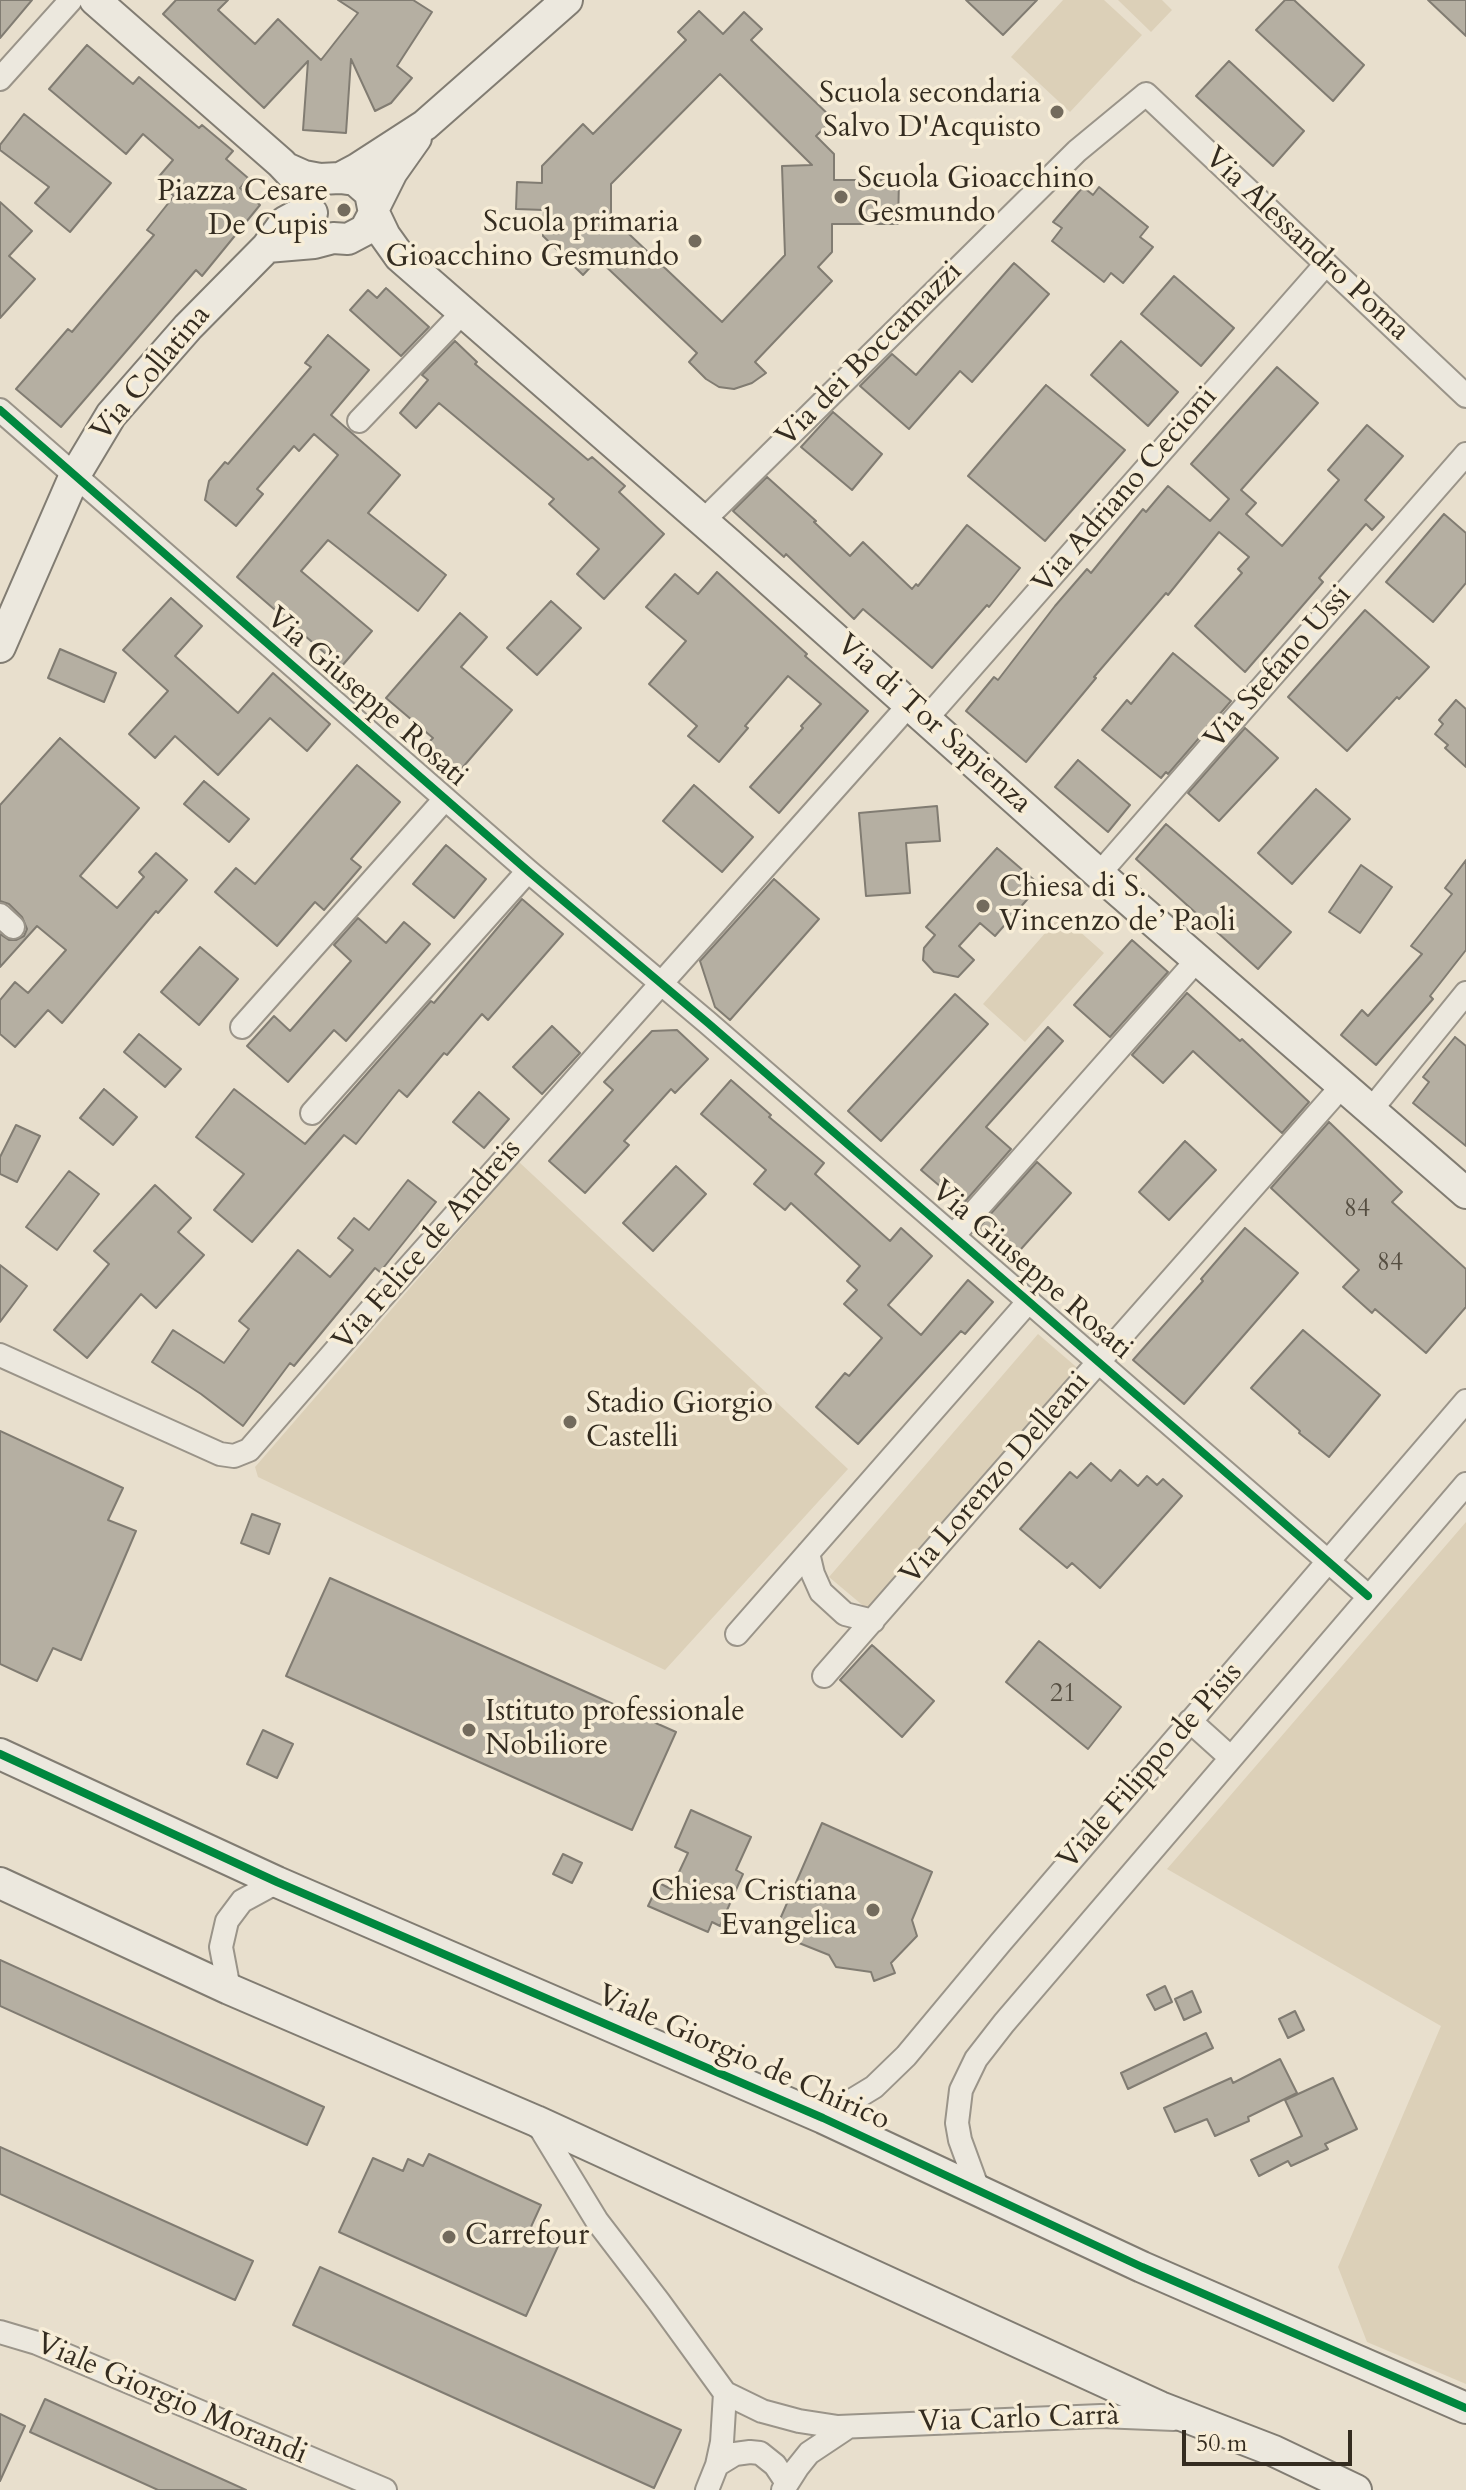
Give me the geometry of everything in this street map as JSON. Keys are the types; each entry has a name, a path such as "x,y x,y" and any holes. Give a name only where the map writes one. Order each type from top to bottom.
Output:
{"street":[{"path":"0,79 71,0"},
{"path":"95,0 286,168 301,184 317,227 324,234 400,257"},
{"path":"267,247 289,219 312,209 318,191 425,125 567,0"},
{"name":"Via Alessandro Poma","path":"1146,94 1466,396"},
{"name":"Via dei Boccamazzi","path":"703,521 1077,151 1146,94"},
{"path":"267,247 340,239 365,230 392,172 425,125"},
{"path":"286,168 304,176 350,178 364,185 370,193 385,236 400,257"},
{"name":"Via Collatina","path":"0,647 75,475 98,433 125,397 188,327 267,247"},
{"name":"Via di Tor Sapienza","path":"400,257 703,521 1099,874 1466,1193"},
{"name":"Via Adriano Cecioni","path":"917,712 1326,264"},
{"path":"359,421 463,312"},
{"name":"Via Giuseppe Rosati","path":"0,410 528,871 954,1235 1368,1596"},
{"name":"Via Stefano Ussi","path":"1099,874 1464,462"},
{"name":"Via Felice de Andreis","path":"0,1355 220,1454 230,1457 249,1450 695,943 917,712"},
{"path":"242,1027 445,799"},
{"path":"312,1113 528,871"},
{"path":"954,1235 1197,960"},
{"path":"1370,1111 1466,993"},
{"name":"Via Lorenzo Delleani","path":"824,1676 1342,1086"},
{"path":"737,1634 1029,1301"},
{"name":"Viale Filippo de Pisis","path":"823,2118 874,2087 906,2056 1466,1401"},
{"name":"Viale Filippo de Pisis","path":"979,2192 957,2123 961,2090 976,2059 1230,1757 1466,1484"},
{"path":"808,1553 813,1574 826,1598 845,1614 873,1621"},
{"path":"1190,1721 1230,1757"},
{"name":"Viale Giorgio de Chirico","path":"0,1754 277,1882 823,2118 1142,2267 1466,2408"},
{"path":"229,1989 221,1947 227,1921 242,1901 277,1882"},
{"path":"0,1883 229,1989 536,2121 1190,2419 1274,2451 1356,2490"},
{"name":"Via Carlo Carrà","path":"536,2121 597,2221 725,2393 775,2416 849,2427 1091,2417 1190,2419"},
{"name":"Viale Giorgio Morandi","path":"0,2332 37,2343 385,2490"},
{"path":"707,2490 717,2465 723,2433 725,2393"},
{"path":"785,2487 809,2453 849,2427"},
{"path":"717,2465 743,2452 760,2453 775,2465 785,2487"}],"shaded area":[{"path":"1063,0 1104,0 1142,35 1070,112 1011,57"},
{"path":"1118,0 1162,0 1172,10 1151,32"},
{"path":"1061,915 1104,953 1025,1042 983,1004"},
{"path":"519,1162 848,1469 665,1670 258,1477 255,1467"},
{"path":"1038,1334 1081,1371 873,1614 829,1577"},
{"path":"1466,1522 1466,2384 1367,2342 1338,2267 1441,2026 1167,1869"}],"building":[{"path":"0,0 32,0 0,38"},
{"path":"176,0 228,0 218,10 255,44 278,19 321,60 358,13 338,0 413,0 432,12 397,66 412,78 391,103 375,111 351,59 346,133 303,130 308,61 264,108 163,14"},
{"path":"966,0 1037,0 1003,35"},
{"path":"1285,0 1294,0 1364,65 1333,101 1256,30"},
{"path":"1428,0 1466,0 1466,36"},
{"name":"Scuola Gioacchino Gesmundo","path":"699,11 723,34 744,12 762,29 751,40 833,119 816,136 834,154 834,180 899,180 898,224 832,224 832,252 818,267 832,281 755,362 766,373 752,383 734,389 719,387 706,379 689,362 697,353 598,259 583,275 543,236 544,210 516,209 517,182 542,183 542,166 583,124 593,134 686,40 678,32","holes":["720,74 812,165 782,166 785,255 722,322 611,217 611,184"]},
{"path":"87,45 133,84 139,77 199,128 202,125 233,151 226,159 248,178 240,188 260,205 202,276 196,270 61,427 16,389 68,329 72,332 154,235 147,230 174,196 156,180 173,160 143,134 126,154 49,89"},
{"path":"1229,61 1304,131 1273,166 1196,96"},
{"path":"24,114 111,183 70,232 35,203 49,187 0,150 0,145"},
{"path":"1083,187 1093,195 1099,187 1148,227 1140,237 1153,247 1123,283 1111,273 1104,282 1052,241 1062,228 1053,222"},
{"path":"0,202 32,231 9,256 35,279 0,318"},
{"path":"1014,263 1049,294 972,382 960,371 909,429 860,386 892,354 916,375"},
{"path":"1174,276 1234,328 1201,366 1141,314"},
{"path":"386,288 429,327 401,356 350,310 368,290 377,298"},
{"path":"328,335 369,370 331,415 400,475 368,513 446,575 418,611 328,540 301,571 372,631 341,667 237,577 338,455 314,434 299,451 294,446 257,489 263,494 236,526 205,500 209,481 225,462 228,464 311,367 305,363"},
{"path":"455,341 477,362 475,364 588,460 592,457 625,486 619,492 664,534 604,599 577,574 599,549 549,504 554,499 439,403 416,428 400,413 428,380 422,375"},
{"path":"1121,341 1178,392 1148,426 1091,375"},
{"path":"1277,367 1318,403 1241,490 1256,503 1246,514 1282,546 1339,480 1328,470 1367,425 1403,456 1365,500 1384,517 1372,530 1366,524 1319,578 1323,582 1245,672 1195,626 1242,573 1238,569 1249,557 1219,532 1168,595 1166,593 1094,677 1026,762 966,711 994,677 998,680 1087,569 1091,573 1143,509 1146,512 1168,486 1210,521 1229,499 1191,464"},
{"path":"1046,385 1125,450 1045,541 968,476"},
{"path":"833,412 882,454 852,490 801,447"},
{"path":"767,477 850,556 863,542 912,589 916,584 918,586 967,525 1020,568 989,607 987,605 932,668 863,609 854,619 786,554 784,557 733,511"},
{"path":"1444,514 1466,533 1466,583 1433,622 1386,582"},
{"path":"717,572 868,711 779,813 750,787 821,704 788,676 719,762 688,736 697,726 649,684 686,641 646,607 675,574 698,594"},
{"path":"171,598 202,626 175,656 238,713 273,673 330,724 307,751 270,718 218,775 175,736 155,758 129,734 168,691 123,650"},
{"path":"551,601 581,628 537,675 507,648"},
{"path":"1365,610 1429,667 1347,751 1288,697"},
{"path":"460,613 487,637 461,667 512,710 457,774 425,746 433,738 386,698"},
{"path":"60,649 116,673 104,702 48,678"},
{"path":"1173,653 1231,701 1168,774 1166,772 1161,778 1102,730 1127,700 1131,704"},
{"path":"1456,700 1466,709 1466,767 1435,734 1443,724 1439,720"},
{"path":"1245,728 1278,758 1219,821 1188,793"},
{"path":"60,738 139,808 80,876 117,908 144,877 139,872 156,853 187,880 158,913 156,911 62,1023 48,1010 15,1047 0,1034 0,1000 15,982 28,993 66,950 37,926 0,967 0,934 9,940 16,940 24,936 27,929 22,917 9,904 0,901 0,805"},
{"path":"1078,760 1130,805 1108,832 1055,787"},
{"path":"357,765 400,802 351,859 361,867 324,910 315,902 277,946 215,892 236,868 255,884"},
{"path":"204,781 249,819 229,842 184,804"},
{"path":"694,785 753,837 722,872 663,821"},
{"path":"1316,789 1350,819 1292,884 1258,853"},
{"path":"937,806 940,841 906,843 910,893 866,896 859,813"},
{"path":"1166,824 1291,932 1258,969 1136,859"},
{"path":"446,845 486,879 454,918 413,884"},
{"name":"Chiesa di S. Vincenzo de’ Paoli","path":"997,848 1040,885 995,936 980,923 959,946 974,960 958,977 934,972 923,960 924,948 935,935 926,927"},
{"path":"1466,860 1466,950 1430,996 1433,999 1376,1065 1341,1035 1362,1010 1368,1016 1422,954 1411,946 1452,894 1445,888"},
{"path":"1361,865 1392,887 1360,933 1329,912"},
{"path":"774,879 819,919 730,1020 715,1007 700,961"},
{"path":"522,899 563,934 488,1020 482,1014 407,1097 399,1090 356,1144 344,1135 252,1242 214,1210 244,1174 196,1137 234,1089 305,1144 431,1001 434,1003"},
{"path":"358,918 386,943 404,922 430,944 346,1041 334,1030 288,1082 247,1046 274,1016 290,1031 351,961 334,945"},
{"path":"1132,940 1168,972 1110,1037 1074,1005"},
{"path":"200,947 238,979 199,1025 161,992"},
{"path":"1187,993 1309,1102 1282,1133 1193,1051 1163,1083 1132,1055"},
{"path":"955,994 988,1024 881,1141 848,1111"},
{"path":"552,1026 580,1053 542,1094 513,1067"},
{"path":"1048,1027 1063,1041 986,1127 1011,1149 962,1205 921,1170"},
{"path":"677,1030 708,1059 675,1093 671,1089 624,1141 629,1145 585,1193 549,1161 613,1090 604,1082 652,1031"},
{"path":"139,1034 181,1069 165,1087 124,1052"},
{"path":"1455,1037 1466,1046 1466,1146 1413,1103 1429,1082 1423,1077"},
{"path":"731,1080 824,1163 815,1174 890,1241 901,1228 932,1256 888,1305 921,1335 968,1280 993,1302 965,1334 961,1331 858,1444 816,1407 845,1373 849,1376 882,1338 844,1304 857,1290 847,1281 860,1266 791,1203 785,1210 754,1184 766,1170 701,1114"},
{"path":"104,1089 137,1117 113,1145 80,1118"},
{"path":"479,1092 509,1119 484,1148 453,1122"},
{"path":"1329,1122 1402,1192 1392,1202 1466,1269 1466,1307 1426,1353 1375,1309 1372,1313 1343,1287 1359,1270 1271,1188"},
{"path":"16,1125 40,1136 17,1182 0,1174 0,1157"},
{"path":"1185,1141 1216,1170 1169,1220 1139,1192"},
{"path":"1037,1162 1071,1193 1013,1258 979,1227"},
{"path":"676,1166 706,1194 653,1251 623,1223"},
{"path":"69,1171 99,1194 57,1250 26,1227"},
{"path":"408,1180 436,1202 380,1272 375,1268 294,1366 290,1363 243,1426 152,1362 173,1330 224,1363 249,1329 239,1321 298,1250 330,1277 353,1250 338,1238 354,1218 369,1230"},
{"path":"155,1185 191,1218 178,1232 204,1255 156,1308 141,1294 87,1358 54,1330 109,1264 94,1251"},
{"path":"1245,1228 1298,1273 1184,1404 1133,1360"},
{"path":"0,1265 27,1286 0,1322"},
{"path":"1303,1330 1380,1395 1329,1457 1251,1388"},
{"path":"0,1431 123,1488 108,1520 136,1531 81,1660 53,1648 37,1681 0,1664"},
{"path":"1091,1463 1111,1481 1120,1470 1138,1486 1147,1476 1157,1485 1163,1479 1182,1496 1100,1588 1072,1563 1067,1568 1020,1529 1070,1472 1077,1478"},
{"path":"252,1514 280,1524 269,1554 241,1543"},
{"path":"330,1578 676,1732 632,1830 286,1676"},
{"path":"1039,1641 1121,1707 1088,1749 1006,1682"},
{"path":"872,1645 934,1701 902,1737 840,1680"},
{"path":"263,1730 293,1744 277,1778 247,1764"},
{"path":"691,1810 751,1837 736,1870 743,1874 720,1926 712,1922 708,1932 648,1906 659,1883 671,1889 688,1853 675,1847"},
{"path":"822,1823 932,1872 912,1920 917,1936 891,1963 895,1973 874,1981 871,1972 836,1967 829,1955 774,1933"},
{"path":"563,1854 582,1863 572,1883 553,1874"},
{"path":"0,1960 324,2107 307,2145 0,2006"},
{"path":"1165,1986 1172,2002 1155,2010 1147,1995"},
{"path":"1192,1991 1201,2012 1184,2020 1175,1999"},
{"path":"1295,2011 1304,2030 1288,2038 1279,2019"},
{"path":"1206,2033 1213,2048 1128,2089 1121,2073"},
{"path":"1280,2059 1297,2093 1248,2117 1249,2121 1215,2136 1207,2119 1175,2132 1164,2108 1231,2078 1233,2083"},
{"path":"1333,2078 1357,2129 1325,2144 1328,2149 1291,2166 1288,2161 1259,2176 1251,2160 1302,2136 1285,2100"},
{"path":"0,2147 253,2261 235,2300 0,2194"},
{"name":"Carrefour","path":"429,2154 541,2205 530,2229 560,2242 526,2316 339,2232 373,2158 403,2171 408,2159 423,2166"},
{"path":"320,2267 681,2430 654,2488 293,2325"},
{"path":"45,2399 246,2490 158,2490 30,2432"},
{"path":"0,2414 25,2426 0,2481"}],"cycle path":[{"path":"0,410 528,871 708,1023 1368,1596"},
{"path":"0,1754 277,1882 823,2118 1142,2267 1466,2408"}],"place":[{"name":"Scuola secondaria Salvo D'Acquisto","path":"1057,112"},
{"name":"Scuola Gioacchino Gesmundo","path":"841,197"},
{"name":"Piazza Cesare De Cupis","path":"344,210"},
{"name":"Scuola primaria Gioacchino Gesmundo","path":"695,241"},
{"name":"Chiesa di S. Vincenzo de’ Paoli","path":"983,906"},
{"name":"Stadio Giorgio Castelli","path":"570,1422"},
{"name":"Istituto professionale Nobiliore","path":"469,1730"},
{"name":"Chiesa Cristiana Evangelica","path":"873,1910"},
{"name":"Carrefour","path":"449,2237"}]}
